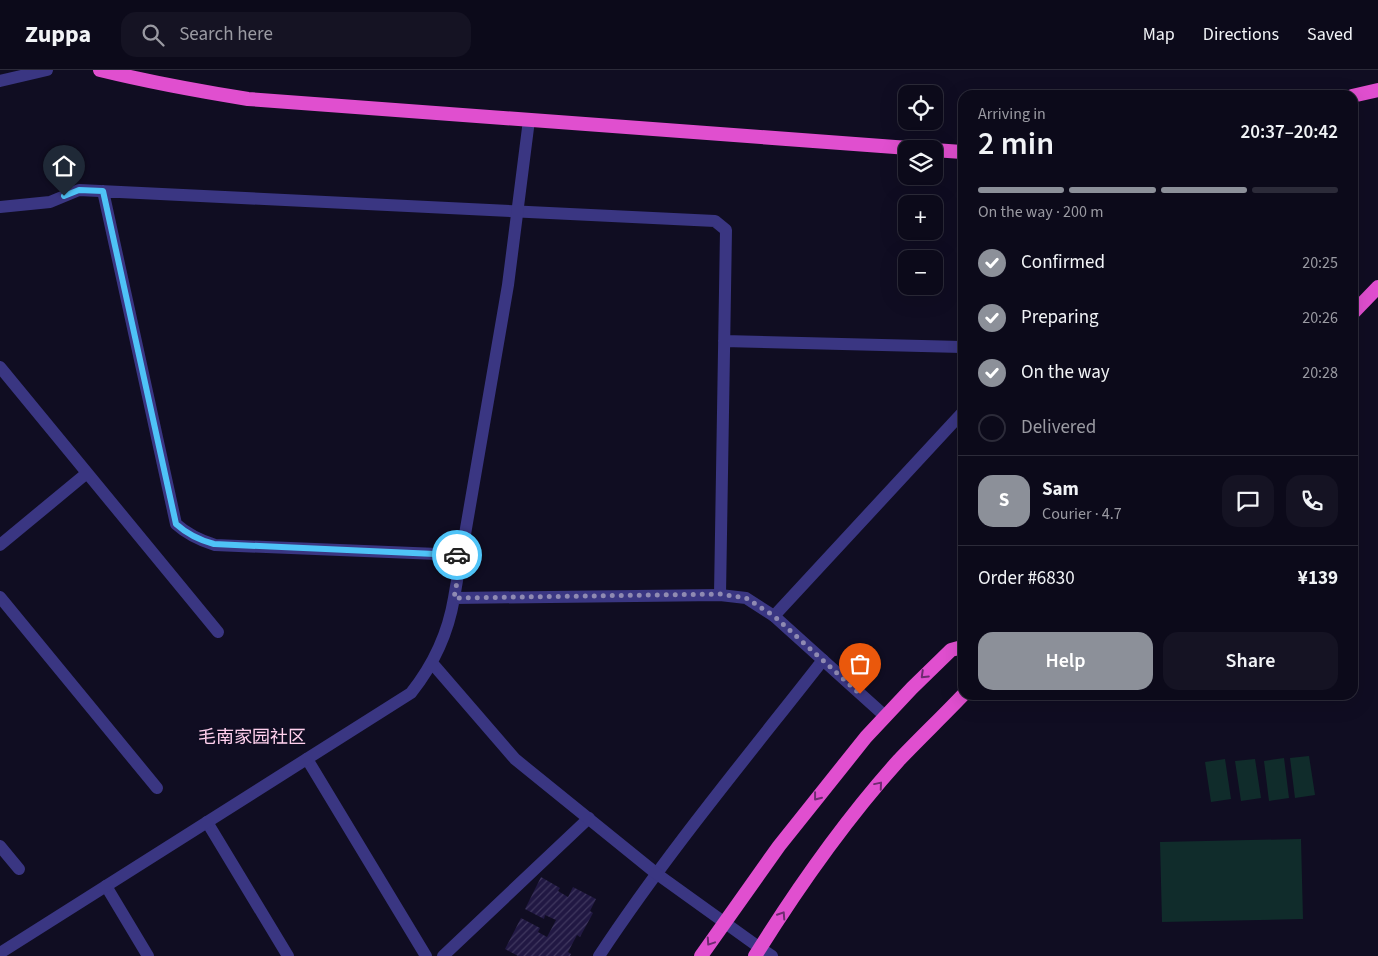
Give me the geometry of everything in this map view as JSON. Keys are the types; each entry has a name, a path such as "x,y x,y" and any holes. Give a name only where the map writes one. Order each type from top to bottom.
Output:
{"highway":[{"path":"100,70 146,82 248,98 898,147"},
{"path":"1358,95 1378,90"},
{"path":"943,151 958,152"},
{"path":"1358,308 1378,287"},
{"path":"701,956 807,809 885,716 950,650 958,648"},
{"path":"763,953 793,897 846,824 900,760 958,700"}],"street":[{"path":"0,80 47,70"},
{"path":"0,953 411,692 432,663 447,630 462,555 508,285 529,120"},
{"path":"0,207 50,202 79,190 715,221 726,230 720,594"},
{"path":"103,191 176,524 188,534 201,541 214,544 462,555"},
{"path":"724,341 958,348"},
{"path":"0,367 218,632"},
{"path":"774,616 958,417"},
{"path":"0,546 87,473"},
{"path":"454,598 720,594 746,598 774,616 885,716"},
{"path":"0,597 157,788"},
{"path":"599,956 624,918 657,874 822,660"},
{"path":"432,663 515,759 657,874 763,953"},
{"path":"307,758 426,956"},
{"path":"443,956 589,818"},
{"path":"207,822 288,956"},
{"path":"0,846 19,869"},
{"path":"106,886 148,956"}],"green space":[{"path":"1309,756 1315,795 1295,798 1290,758"},
{"path":"1284,758 1289,798 1269,801 1264,761"},
{"path":"1225,759 1231,799 1211,802 1205,762"},
{"path":"1255,759 1261,798 1241,801 1235,761"},
{"path":"1301,839 1303,919 1162,922 1160,842"}],"building":[{"path":"541,877 560,888 558,891 568,897 573,887 596,899 590,911 593,913 580,937 577,935 568,952 571,954 570,956 518,956 505,949 521,918 540,928 538,932 547,937 556,920 545,915 544,919 525,909"}],"way so far":[{"path":"457,555 462,555 454,598 720,594 746,598 774,616 860,694"}],"district":[{"name":"毛南家园社区","path":"252,737"}],"route":[{"path":"64,196 79,190 103,191 176,524 188,534 201,541 214,544 457,555"}]}
